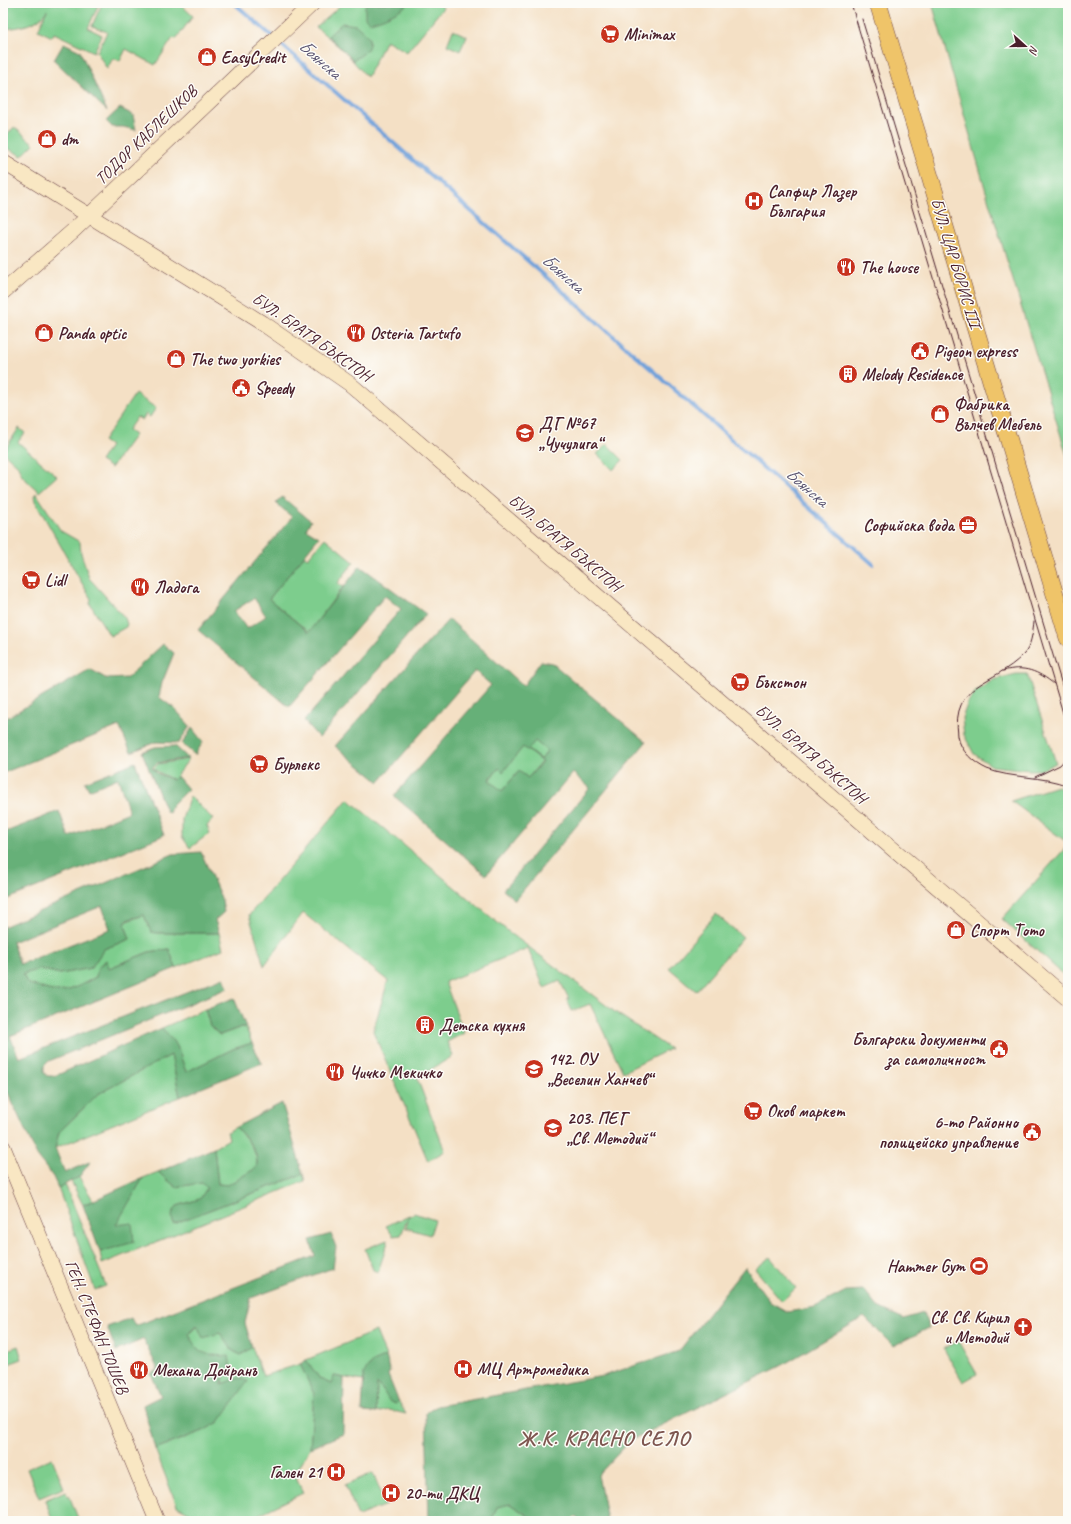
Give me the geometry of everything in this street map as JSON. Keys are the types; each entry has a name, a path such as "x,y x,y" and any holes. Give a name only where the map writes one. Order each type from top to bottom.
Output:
{"main road":[{"name":"БУЛ. ЦАР БОРИС III","path":"878,3 1068,638"}],"street":[{"name":"ТОДОР КАБЛЕШКОВ","path":"3,292 88,216 313,3"},
{"name":"БУЛ. БРАТЯ БЪКСТОН","path":"3,162 262,324 350,384 1068,999"},
{"name":"ГЕН. СТЕФАН ТОШЕВ","path":"3,1147 157,1521"}],"green space":[{"path":"11,3 92,3 98,6 88,28 102,35 94,52 54,33 52,37 38,30 47,10 44,15 34,22 16,28 4,29 5,14"},
{"path":"102,3 179,3 193,16 176,39 173,38 155,65 126,49 120,61 113,58 107,69 97,52 107,32 92,26"},
{"path":"343,3 440,3 443,8 407,52 386,40 367,77 345,52 316,27"},
{"path":"368,3 407,3 407,5 398,11 370,22 365,18 365,6"},
{"path":"932,3 1068,3 1068,459 989,202"},
{"path":"342,23 356,25 369,37 369,45 366,51 353,60 328,36"},
{"path":"453,30 467,36 460,51 447,45"},
{"path":"64,43 80,51 107,111 54,60"},
{"path":"120,108 133,115 136,130 123,127 112,127 106,121"},
{"path":"14,127 34,144 22,156 3,146 3,140"},
{"path":"135,394 156,408 150,417 146,414 142,420 137,417 128,430 135,435 111,468 100,461 110,446 103,441"},
{"path":"19,428 25,433 18,442 57,476 39,492 22,476 18,466 3,452"},
{"path":"607,444 623,460 613,470 597,454"},
{"path":"36,493 61,531 80,542 81,553 89,578 125,618 127,624 126,627 110,636 90,604 91,599 35,501 34,497"},
{"path":"282,497 311,521 306,529 319,537 269,599 306,630 309,632 360,566 426,614 319,738 304,721 401,609 385,596 289,707 198,630 292,517 276,503","holes":["254,598 266,616 247,629 234,611"]},
{"path":"325,538 354,562 338,583 343,587 309,632 269,599 304,556 308,558"},
{"path":"449,619 523,686 541,661 552,663 646,742 515,900 503,890 590,788 573,773 486,875 394,796 491,685 475,671 379,782 335,746","holes":["535,741 547,751 541,760 528,750","523,747 542,762 528,778 519,771 502,791 489,780 499,768 503,772"]},
{"path":"163,644 174,653 162,683 159,697 175,709 190,726 179,743 156,742 131,752 119,726 3,773 3,720 90,669 107,679 127,678"},
{"path":"1016,674 1027,674 1056,763 1041,770 992,766 974,754 964,735 962,718 968,702 976,691 993,680"},
{"path":"192,728 203,742 195,755 182,744"},
{"path":"535,741 548,751 541,760 535,756 542,761 528,778 519,771 502,791 489,781 499,768 503,771 523,747"},
{"path":"175,746 188,758 157,763 152,768 157,773 173,780 177,776 188,789 172,805 169,813 166,811 142,752 155,747"},
{"path":"189,759 173,780 153,769 158,764"},
{"path":"135,762 164,835 3,901 3,833 59,811 69,837 129,812 118,778 89,790 85,782"},
{"path":"1057,786 1064,790 1068,805 1068,843 1011,801"},
{"path":"190,796 213,819 207,826 210,833 190,848 182,837 182,819"},
{"path":"348,799 509,932 615,1012 670,1049 623,1072 590,1004 572,1011 567,1000 569,999 560,981 544,988 528,948 445,982 464,1033 447,1042 453,1056 417,1078 445,1151 428,1161 373,1031 388,981 303,913 264,966 249,915"},
{"path":"1068,845 1068,979 1002,919"},
{"path":"201,852 222,900 224,912 215,920 219,933 151,932 144,915 127,920 125,925 130,939 104,949 91,968 60,974 40,969 23,974 27,983 38,987 56,991 70,990 96,977 98,967 107,960 109,968 149,952 169,949 176,968 10,1036 19,1058 224,977 228,988 49,1061 44,1066 44,1072 47,1076 55,1076 162,1028 177,1046 186,1072 233,1049 252,1043 262,1063 180,1097 171,1055 98,1094 59,1132 55,1148 65,1173 91,1161 79,1177 58,1188 53,1177 37,1156 3,1082 3,927 173,854","holes":["102,906 110,929 20,964 12,942"]},
{"path":"716,914 743,937 696,991 669,968"},
{"path":"144,915 149,927 157,933 219,933 223,949 176,968 169,949 149,952 109,968 106,960 98,967 96,977 69,990 48,990 27,983 23,974 40,969 60,974 91,968 104,949 130,939 125,925 127,921"},
{"path":"234,998 246,1027 241,1027 220,1035 210,1026 205,1009"},
{"path":"205,1009 210,1024 217,1033 220,1035 242,1027 246,1028 252,1043 233,1049 186,1072 177,1046 162,1028"},
{"path":"171,1055 180,1097 55,1148 59,1132 98,1094"},
{"path":"282,1103 303,1174 173,1224 172,1214 177,1206 200,1199 207,1188 202,1183 176,1187 158,1172 214,1148 218,1184 228,1185 256,1168 257,1162 255,1151 252,1146 236,1127"},
{"path":"236,1127 254,1151 257,1162 256,1168 228,1185 218,1184 214,1148 229,1139 227,1132"},
{"path":"158,1172 176,1187 202,1183 207,1188 200,1199 177,1206 173,1224 303,1174 305,1181 102,1264 100,1252 134,1241 115,1225 143,1178"},
{"path":"79,1177 93,1200 83,1205 71,1181"},
{"path":"143,1178 116,1225 132,1223 134,1242 100,1252 83,1205"},
{"path":"65,1184 106,1286 95,1290 58,1188"},
{"path":"414,1213 435,1220 430,1235 406,1228 409,1216"},
{"path":"409,1215 401,1235 393,1236 386,1226"},
{"path":"331,1234 336,1247 333,1268 251,1298 245,1323 252,1347 241,1355 233,1351 220,1333 203,1338 197,1325 189,1333 192,1341 204,1353 229,1356 231,1369 224,1375 222,1384 239,1378 248,1381 219,1422 203,1431 155,1449 143,1405 161,1396 151,1374 158,1370 144,1339 116,1351 107,1327 131,1318 135,1326 315,1256 310,1240"},
{"path":"387,1240 388,1242 378,1272 373,1270 365,1249"},
{"path":"770,1257 796,1288 782,1301 755,1269"},
{"path":"745,1267 770,1302 788,1312 815,1307 846,1291 864,1290 878,1307 904,1319 923,1313 929,1328 893,1346 864,1317 781,1366 630,1441 598,1475 607,1520 605,1521 579,1521 576,1517 569,1521 536,1521 510,1504 497,1507 491,1521 429,1521 426,1413 437,1406 603,1376 679,1351"},
{"path":"198,1325 220,1333 233,1351 241,1355 252,1347 263,1376 300,1364 314,1393 310,1448 295,1474 303,1493 245,1521 205,1521 177,1506 155,1449 203,1431 219,1422 224,1375 193,1344 189,1334"},
{"path":"376,1331 386,1356 370,1365 363,1381 335,1376 331,1384 320,1379 306,1360"},
{"path":"958,1341 977,1374 963,1382 944,1349"},
{"path":"18,1346 22,1359 3,1366 3,1352"},
{"path":"386,1356 390,1371 388,1375 398,1400 396,1404 390,1402 377,1384 376,1413 362,1412 364,1373 372,1362"},
{"path":"306,1360 320,1379 331,1384 334,1376 344,1378 343,1434 310,1448 314,1394 300,1364"},
{"path":"377,1384 396,1404 398,1400 406,1414 389,1410 376,1413"},
{"path":"52,1458 64,1488 39,1498 27,1469"},
{"path":"373,1473 386,1505 358,1516 345,1485"},
{"path":"65,1491 67,1496 69,1495 79,1521 53,1521 45,1500"},
{"path":"510,1504 536,1521 491,1521 497,1507"}],"waterway":[{"name":"Боянска","path":"234,3 873,564"}],"tram line":[{"path":"851,3 1068,730"},
{"path":"862,19 1068,705"},
{"path":"1034,621 1030,644 1026,652 1012,665 977,686 961,705 958,718 959,741 968,756 987,769 1006,774 1048,780 1068,786"},
{"path":"1003,671 1011,669 1030,670 1054,684"},
{"path":"1035,777 1060,765 1068,756"}],"place":[{"name":"Minimax","path":"610,34"},
{"name":"EasyCredit","path":"207,57"},
{"name":"dm","path":"47,139"},
{"name":"Сапфир Лазер България","path":"754,201"},
{"name":"The house","path":"846,267"},
{"name":"Panda optic","path":"44,333"},
{"name":"Osteria Tartufo","path":"356,333"},
{"name":"Pigeon express","path":"920,351"},
{"name":"The two yorkies","path":"176,359"},
{"name":"Melody Residence","path":"848,374"},
{"name":"Speedy","path":"241,388"},
{"name":"Фабрика Вълчев Мебель","path":"940,414"},
{"name":"ДГ №67 „Чучулига“","path":"525,433"},
{"name":"Софийска вода","path":"968,525"},
{"name":"Lidl","path":"31,580"},
{"name":"Ладога","path":"140,587"},
{"name":"Бъкстон","path":"740,682"},
{"name":"Бурлекс","path":"259,764"},
{"name":"Спорт Тото","path":"956,930"},
{"name":"Детска кухня","path":"425,1025"},
{"name":"Български документи за самоличност","path":"999,1049"},
{"name":"142. ОУ „Веселин Ханчев“","path":"534,1069"},
{"name":"Чичко Мекичко","path":"335,1072"},
{"name":"Оков маркет","path":"753,1111"},
{"name":"203. ПЕГ „Св. Методий“","path":"553,1128"},
{"name":"6-то Районно полицейско управление","path":"1032,1132"},
{"name":"Hammer Gym","path":"979,1266"},
{"name":"Св. Св. Кирил и Методий","path":"1023,1327"},
{"name":"МЦ Артромедика","path":"463,1369"},
{"name":"Механа Дойранъ","path":"139,1370"},
{"name":"Гален 21","path":"336,1472"},
{"name":"20-ти ДКЦ","path":"391,1493"}],"district":[{"name":"Ж.К. КРАСНО СЕЛО","path":"604,1438"}]}
